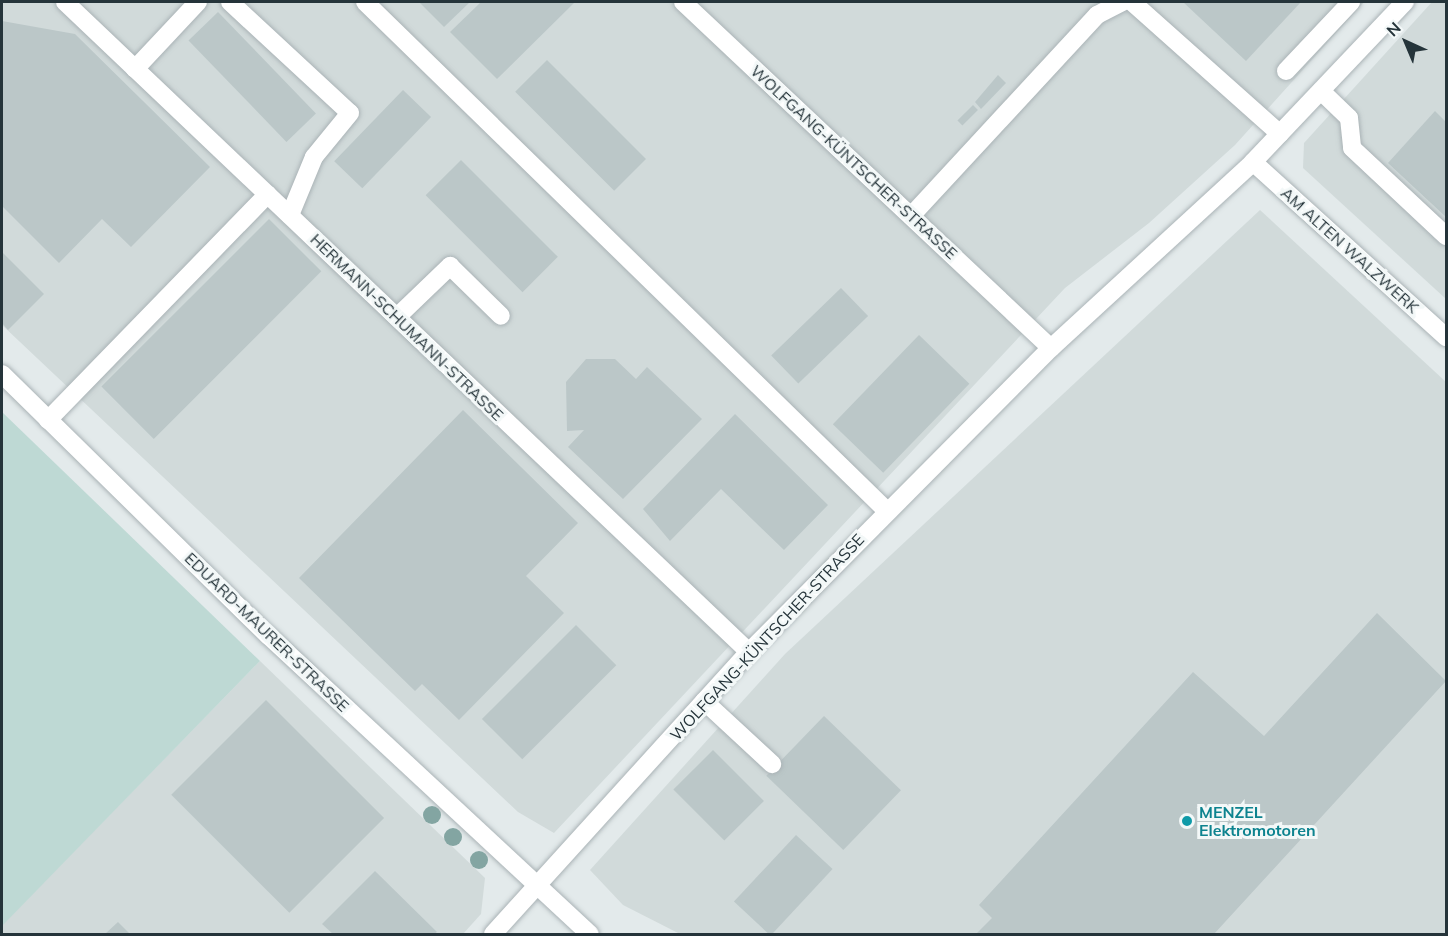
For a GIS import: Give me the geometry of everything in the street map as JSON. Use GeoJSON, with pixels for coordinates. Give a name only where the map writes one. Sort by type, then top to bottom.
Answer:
{"type":"FeatureCollection","features":[{"type":"Feature","properties":{"kind":"street","name":"HERMANN-SCHUMANN-STRASSE"},"geometry":{"type":"LineString","coordinates":[[65,2],[749,652]]}},
{"type":"Feature","properties":{"kind":"street"},"geometry":{"type":"LineString","coordinates":[[135,69],[198,2]]}},
{"type":"Feature","properties":{"kind":"street"},"geometry":{"type":"LineString","coordinates":[[230,2],[350,113],[314,157],[290,215]]}},
{"type":"Feature","properties":{"kind":"street"},"geometry":{"type":"LineString","coordinates":[[365,2],[887,511]]}},
{"type":"Feature","properties":{"kind":"street","name":"WOLFGANG-KÜNTSCHER-STRASSE"},"geometry":{"type":"LineString","coordinates":[[683,2],[1051,348]]}},
{"type":"Feature","properties":{"kind":"street"},"geometry":{"type":"LineString","coordinates":[[911,216],[1097,15],[1123,2]]}},
{"type":"Feature","properties":{"kind":"street"},"geometry":{"type":"LineString","coordinates":[[1132,2],[1280,134]]}},
{"type":"Feature","properties":{"kind":"street"},"geometry":{"type":"LineString","coordinates":[[1286,71],[1351,2]]}},
{"type":"Feature","properties":{"kind":"street","name":"WOLFGANG-KÜNTSCHER-STRASSE"},"geometry":{"type":"LineString","coordinates":[[493,934],[749,652],[1051,348],[1253,162],[1405,2]]}},
{"type":"Feature","properties":{"kind":"street"},"geometry":{"type":"LineString","coordinates":[[1321,91],[1349,118],[1352,148],[1446,236]]}},
{"type":"Feature","properties":{"kind":"street","name":"AM ALTEN WALZWERK"},"geometry":{"type":"LineString","coordinates":[[1253,162],[1443,326]]}},
{"type":"Feature","properties":{"kind":"street"},"geometry":{"type":"LineString","coordinates":[[48,420],[268,194]]}},
{"type":"Feature","properties":{"kind":"street"},"geometry":{"type":"LineString","coordinates":[[396,317],[450,266],[501,316]]}},
{"type":"Feature","properties":{"kind":"street","name":"EDUARD-MAURER-STRASSE"},"geometry":{"type":"LineString","coordinates":[[2,374],[590,934]]}},
{"type":"Feature","properties":{"kind":"street"},"geometry":{"type":"LineString","coordinates":[[704,701],[772,764]]}},
{"type":"Feature","properties":{"kind":"shaded area"},"geometry":{"type":"Polygon","coordinates":[[[2,2],[1364,2],[1235,145],[1149,223],[1065,288],[554,833],[518,812],[2,325],[2,2]]]}},
{"type":"Feature","properties":{"kind":"shaded area"},"geometry":{"type":"Polygon","coordinates":[[[1432,2],[1446,2],[1446,299],[1303,168],[1304,143],[1432,2]]]}},
{"type":"Feature","properties":{"kind":"shaded area"},"geometry":{"type":"Polygon","coordinates":[[[1260,210],[1446,382],[1446,934],[680,934],[623,905],[590,870],[785,654],[1260,210]]]}},
{"type":"Feature","properties":{"kind":"shaded area"},"geometry":{"type":"Polygon","coordinates":[[[260,661],[485,878],[481,914],[463,934],[2,934],[2,925],[260,661]]]}},
{"type":"Feature","properties":{"kind":"green space"},"geometry":{"type":"Polygon","coordinates":[[[2,412],[260,661],[2,926],[2,412]]]}},
{"type":"Feature","properties":{"kind":"building"},"geometry":{"type":"Polygon","coordinates":[[[419,2],[470,2],[444,27],[419,2]]]}},
{"type":"Feature","properties":{"kind":"building"},"geometry":{"type":"Polygon","coordinates":[[[481,2],[575,2],[497,79],[450,32],[481,2]]]}},
{"type":"Feature","properties":{"kind":"building"},"geometry":{"type":"Polygon","coordinates":[[[1183,2],[1301,2],[1246,61],[1183,2]]]}},
{"type":"Feature","properties":{"kind":"building"},"geometry":{"type":"Polygon","coordinates":[[[218,12],[316,113],[286,142],[189,40],[218,12]]]}},
{"type":"Feature","properties":{"kind":"building"},"geometry":{"type":"Polygon","coordinates":[[[2,21],[75,34],[210,167],[131,247],[102,219],[59,263],[2,206],[2,21]]]}},
{"type":"Feature","properties":{"kind":"building"},"geometry":{"type":"Polygon","coordinates":[[[547,60],[646,159],[614,191],[515,92],[547,60]]]}},
{"type":"Feature","properties":{"kind":"building"},"geometry":{"type":"Polygon","coordinates":[[[998,75],[1006,83],[981,109],[975,102],[998,75]]]}},
{"type":"Feature","properties":{"kind":"building"},"geometry":{"type":"Polygon","coordinates":[[[403,90],[431,117],[362,188],[334,161],[403,90]]]}},
{"type":"Feature","properties":{"kind":"building"},"geometry":{"type":"Polygon","coordinates":[[[973,105],[978,110],[962,126],[957,121],[973,105]]]}},
{"type":"Feature","properties":{"kind":"building"},"geometry":{"type":"Polygon","coordinates":[[[1435,111],[1446,122],[1446,217],[1388,163],[1435,111]]]}},
{"type":"Feature","properties":{"kind":"building"},"geometry":{"type":"Polygon","coordinates":[[[461,160],[558,257],[523,292],[426,195],[461,160]]]}},
{"type":"Feature","properties":{"kind":"building"},"geometry":{"type":"Polygon","coordinates":[[[269,219],[321,271],[154,439],[101,387],[269,219]]]}},
{"type":"Feature","properties":{"kind":"building"},"geometry":{"type":"Polygon","coordinates":[[[2,252],[44,294],[8,330],[2,323],[2,252]]]}},
{"type":"Feature","properties":{"kind":"building"},"geometry":{"type":"Polygon","coordinates":[[[841,288],[868,316],[798,383],[771,355],[841,288]]]}},
{"type":"Feature","properties":{"kind":"building"},"geometry":{"type":"Polygon","coordinates":[[[919,335],[969,384],[883,473],[833,424],[919,335]]]}},
{"type":"Feature","properties":{"kind":"building"},"geometry":{"type":"Polygon","coordinates":[[[586,359],[615,359],[636,379],[647,367],[702,419],[623,499],[568,447],[584,430],[567,431],[566,382],[586,359]]]}},
{"type":"Feature","properties":{"kind":"building"},"geometry":{"type":"Polygon","coordinates":[[[463,410],[578,523],[526,576],[564,613],[459,720],[422,684],[415,691],[299,578],[463,410]]]}},
{"type":"Feature","properties":{"kind":"building"},"geometry":{"type":"Polygon","coordinates":[[[735,414],[828,505],[784,550],[721,489],[670,541],[643,509],[735,414]]]}},
{"type":"Feature","properties":{"kind":"building","name":"MENZEL Elektromotoren"},"geometry":{"type":"Polygon","coordinates":[[[1377,613],[1446,681],[1214,934],[976,934],[992,918],[979,905],[1193,672],[1264,736],[1377,613]]]}},
{"type":"Feature","properties":{"kind":"building"},"geometry":{"type":"Polygon","coordinates":[[[576,625],[616,665],[522,759],[482,719],[576,625]]]}},
{"type":"Feature","properties":{"kind":"building"},"geometry":{"type":"Polygon","coordinates":[[[266,700],[384,818],[289,913],[171,795],[266,700]]]}},
{"type":"Feature","properties":{"kind":"building"},"geometry":{"type":"Polygon","coordinates":[[[824,716],[901,790],[843,850],[766,776],[824,716]]]}},
{"type":"Feature","properties":{"kind":"building"},"geometry":{"type":"Polygon","coordinates":[[[713,750],[764,801],[724,841],[673,790],[713,750]]]}},
{"type":"Feature","properties":{"kind":"building"},"geometry":{"type":"Polygon","coordinates":[[[796,835],[833,869],[772,934],[769,934],[734,902],[796,835]]]}},
{"type":"Feature","properties":{"kind":"building"},"geometry":{"type":"Polygon","coordinates":[[[375,871],[437,932],[434,934],[333,934],[322,924],[375,871]]]}},
{"type":"Feature","properties":{"kind":"building"},"geometry":{"type":"Polygon","coordinates":[[[118,922],[130,934],[105,934],[118,922]]]}},
{"type":"Feature","properties":{"kind":"place","name":"MENZEL Elektromotoren"},"geometry":{"type":"Point","coordinates":[1187,821]}}]}
